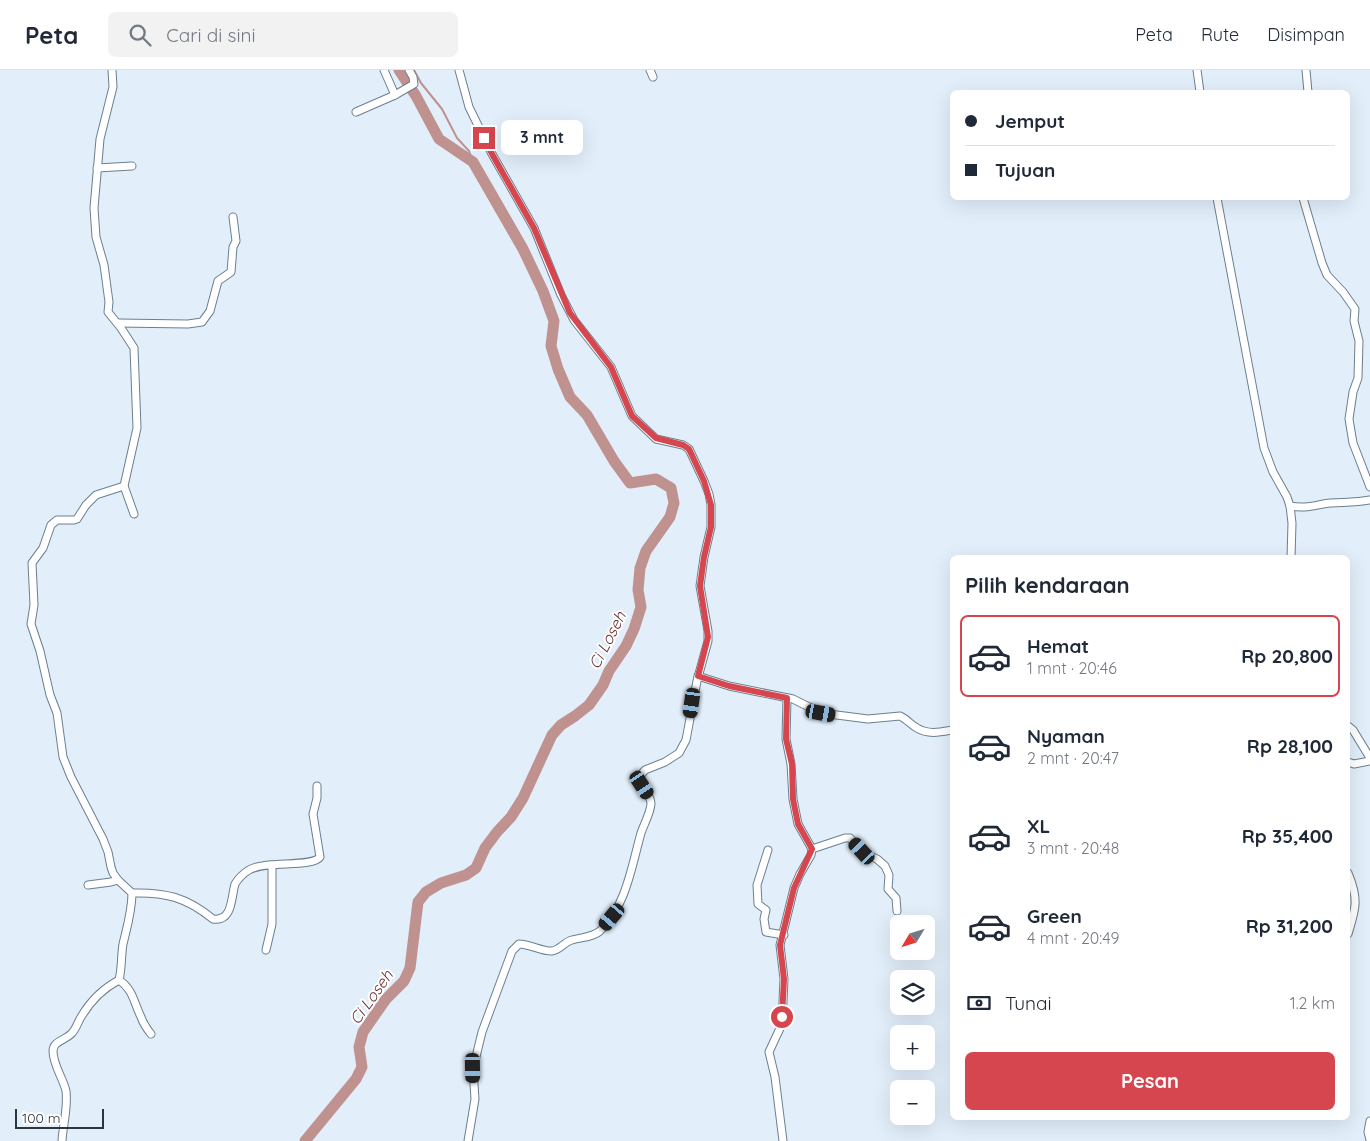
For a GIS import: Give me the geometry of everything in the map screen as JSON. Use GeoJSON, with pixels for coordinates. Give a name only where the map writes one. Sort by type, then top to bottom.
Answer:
{"type":"FeatureCollection","features":[{"type":"Feature","properties":{"kind":"street"},"geometry":{"type":"LineString","coordinates":[[112,70],[113,88],[100,139],[94,208],[96,237],[104,264],[109,302],[108,312],[118,323],[134,348],[134,389],[138,418],[124,486],[134,514]]}},
{"type":"Feature","properties":{"kind":"street"},"geometry":{"type":"LineString","coordinates":[[384,70],[395,95]]}},
{"type":"Feature","properties":{"kind":"street"},"geometry":{"type":"LineString","coordinates":[[356,112],[413,85],[415,81],[408,70]]}},
{"type":"Feature","properties":{"kind":"street"},"geometry":{"type":"LineString","coordinates":[[459,70],[469,107],[492,154],[534,228],[561,295],[574,320],[611,367],[632,416],[656,438],[683,445],[689,449],[704,481],[711,505],[711,527],[700,586],[708,637],[698,676],[686,740],[682,748],[673,757],[645,770],[640,776],[642,785],[650,799],[650,809],[641,832],[629,880],[612,917],[596,934],[569,941],[558,950],[551,952],[519,944],[512,951],[482,1032],[473,1068],[474,1099],[468,1141]]}},
{"type":"Feature","properties":{"kind":"street"},"geometry":{"type":"LineString","coordinates":[[1197,70],[1200,90]]}},
{"type":"Feature","properties":{"kind":"street"},"geometry":{"type":"LineString","coordinates":[[1306,70],[1308,90]]}},
{"type":"Feature","properties":{"kind":"street"},"geometry":{"type":"LineString","coordinates":[[97,168],[132,166]]}},
{"type":"Feature","properties":{"kind":"street"},"geometry":{"type":"LineString","coordinates":[[1217,200],[1264,448],[1273,472],[1290,506],[1292,523],[1291,555]]}},
{"type":"Feature","properties":{"kind":"street"},"geometry":{"type":"LineString","coordinates":[[1304,200],[1327,275],[1343,292],[1355,309],[1354,321],[1359,341],[1358,378],[1353,392],[1349,419],[1352,443],[1370,486]]}},
{"type":"Feature","properties":{"kind":"street"},"geometry":{"type":"LineString","coordinates":[[118,323],[188,324],[202,322],[210,312],[218,281],[231,272],[233,247],[236,241],[233,217]]}},
{"type":"Feature","properties":{"kind":"street"},"geometry":{"type":"LineString","coordinates":[[124,486],[96,495],[86,505],[77,519],[57,520],[52,525],[43,548],[32,563],[34,605],[31,624],[57,714],[64,756],[71,777],[103,840],[111,867],[118,880],[132,893],[157,892],[177,897],[216,920],[226,915],[232,902],[236,883],[245,872],[254,867],[312,862],[319,859],[313,814],[317,786]]}},
{"type":"Feature","properties":{"kind":"street"},"geometry":{"type":"LineString","coordinates":[[1290,506],[1303,509],[1327,504],[1370,500]]}},
{"type":"Feature","properties":{"kind":"street"},"geometry":{"type":"LineString","coordinates":[[698,676],[729,686],[793,699],[821,713],[868,719],[900,716],[925,732],[937,733],[950,730]]}},
{"type":"Feature","properties":{"kind":"street"},"geometry":{"type":"LineString","coordinates":[[787,698],[786,739],[792,764],[793,799],[798,824],[812,849]]}},
{"type":"Feature","properties":{"kind":"street"},"geometry":{"type":"LineString","coordinates":[[1350,728],[1370,760],[1354,764],[1350,763]]}},
{"type":"Feature","properties":{"kind":"street"},"geometry":{"type":"LineString","coordinates":[[783,1141],[775,1077],[769,1052],[782,1024],[784,979],[780,949],[794,888],[812,849],[845,838],[852,840],[864,853],[877,859],[885,866],[889,875],[888,890],[896,898],[897,911]]}},
{"type":"Feature","properties":{"kind":"street"},"geometry":{"type":"LineString","coordinates":[[768,850],[756,890],[758,904],[766,910],[764,919],[766,932],[784,934]]}},
{"type":"Feature","properties":{"kind":"street"},"geometry":{"type":"LineString","coordinates":[[266,950],[272,924],[272,865]]}},
{"type":"Feature","properties":{"kind":"street"},"geometry":{"type":"LineString","coordinates":[[1350,878],[1356,900],[1355,913],[1350,928]]}},
{"type":"Feature","properties":{"kind":"street"},"geometry":{"type":"LineString","coordinates":[[88,885],[118,880]]}},
{"type":"Feature","properties":{"kind":"street"},"geometry":{"type":"LineString","coordinates":[[62,1141],[67,1108],[63,1080],[54,1058],[53,1050],[56,1044],[72,1033],[81,1017],[100,992],[119,980],[122,970],[123,944],[130,917],[132,893]]}},
{"type":"Feature","properties":{"kind":"street"},"geometry":{"type":"LineString","coordinates":[[119,980],[128,987],[133,995],[141,1018],[151,1034]]}},
{"type":"Feature","properties":{"kind":"street"},"geometry":{"type":"LineString","coordinates":[[1370,1120],[1368,1132],[1370,1140]]}},
{"type":"Feature","properties":{"kind":"waterway","name":"Ci Loseh"},"geometry":{"type":"LineString","coordinates":[[305,1141],[356,1079],[362,1067],[359,1047],[363,1032],[386,999],[404,981],[410,968],[418,902],[426,892],[441,883],[466,875],[476,868],[485,848],[511,817],[523,798],[552,735],[561,725],[589,705],[626,646],[641,607],[638,590],[640,568],[646,551],[670,517],[674,503],[671,488],[656,479],[630,483],[614,461],[587,415],[570,397],[551,346],[554,321],[543,291],[523,249],[473,162],[439,139],[416,96],[399,70]]}},
{"type":"Feature","properties":{"kind":"waterway"},"geometry":{"type":"LineString","coordinates":[[414,70],[421,83],[442,109],[457,138],[469,151],[473,162]]}},
{"type":"Feature","properties":{"kind":"route"},"geometry":{"type":"LineString","coordinates":[[484,138],[534,228],[570,313],[611,367],[632,416],[656,438],[675,442],[689,449],[704,481],[712,513],[700,586],[708,641],[698,676],[729,686],[787,698],[786,739],[792,764],[793,799],[796,819],[812,849],[794,888],[780,945],[784,979],[782,1017]]}}]}
